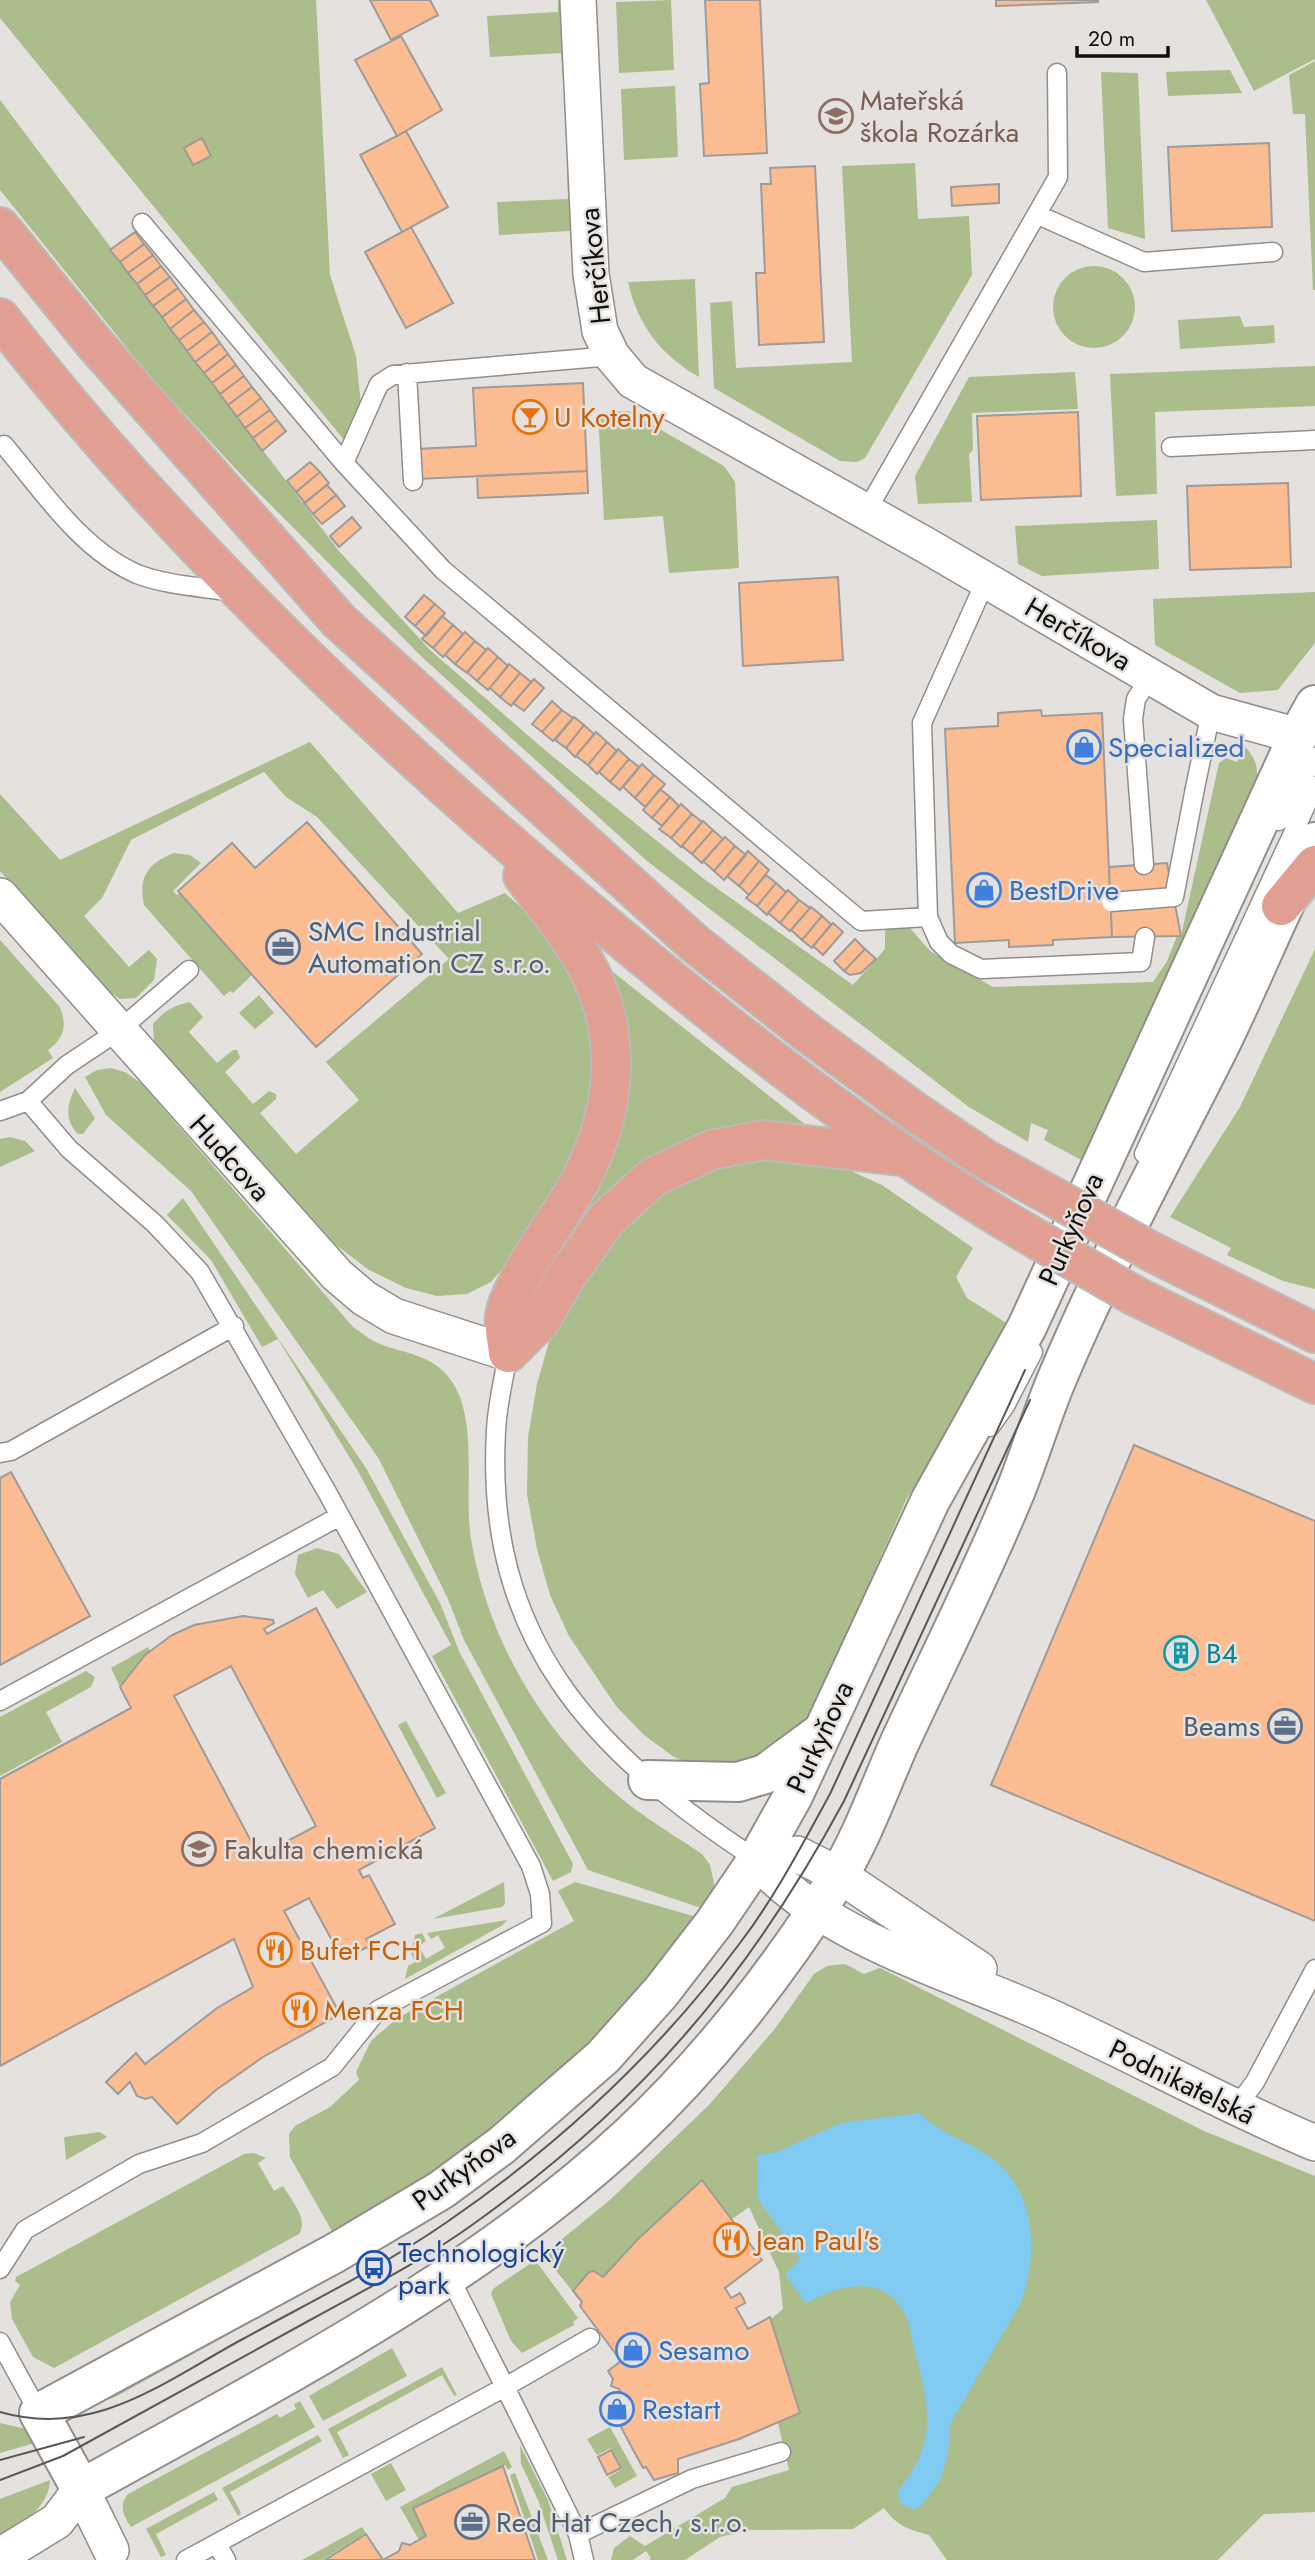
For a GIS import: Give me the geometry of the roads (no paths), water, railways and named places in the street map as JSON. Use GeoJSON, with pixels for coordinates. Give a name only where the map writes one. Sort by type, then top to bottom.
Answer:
{"type":"FeatureCollection","features":[{"type":"Feature","properties":{"kind":"highway"},"geometry":{"type":"LineString","coordinates":[[0,226],[95,344],[340,621],[714,959],[805,1031],[915,1112],[985,1158],[1160,1256],[1315,1333]]}},
{"type":"Feature","properties":{"kind":"highway"},"geometry":{"type":"LineString","coordinates":[[0,318],[48,380],[243,594],[481,821],[770,1060],[965,1198],[1135,1296],[1315,1384]]}},
{"type":"Feature","properties":{"kind":"highway"},"geometry":{"type":"LineString","coordinates":[[481,821],[585,964],[602,1004],[611,1045],[612,1081],[606,1121],[595,1153],[579,1186],[533,1256],[505,1315],[508,1353]]}},
{"type":"Feature","properties":{"kind":"highway"},"geometry":{"type":"LineString","coordinates":[[1281,906],[1315,866]]}},
{"type":"Feature","properties":{"kind":"highway"},"geometry":{"type":"LineString","coordinates":[[508,1353],[541,1320],[566,1277],[606,1220],[653,1177],[711,1150],[763,1140],[905,1156]]}},
{"type":"Feature","properties":{"kind":"highway"},"geometry":{"type":"LineString","coordinates":[[1160,1256],[1315,1303]]}},
{"type":"Feature","properties":{"kind":"street","name":"Herčíkova"},"geometry":{"type":"LineString","coordinates":[[578,0],[591,274],[600,331],[611,356],[634,381],[986,580],[1211,712],[1311,734]]}},
{"type":"Feature","properties":{"kind":"street","name":"Purkyňova"},"geometry":{"type":"LineString","coordinates":[[39,2413],[335,2253],[441,2190],[502,2145],[603,2057],[661,1992],[715,1922],[757,1860],[793,1796],[930,1501],[1039,1301],[1311,734]]}},
{"type":"Feature","properties":{"kind":"street","name":"Purkyňova"},"geometry":{"type":"LineString","coordinates":[[0,2556],[57,2521],[81,2489],[292,2372],[449,2276],[501,2240],[592,2169],[670,2095],[777,1966],[803,1903],[825,1869],[989,1550],[1016,1490],[1056,1380],[1151,1178],[1222,1041],[1281,906],[1315,842]]}},
{"type":"Feature","properties":{"kind":"street","name":"Hudcova"},"geometry":{"type":"LineString","coordinates":[[0,896],[289,1224],[364,1298],[394,1316],[508,1353]]}},
{"type":"Feature","properties":{"kind":"street"},"geometry":{"type":"LineString","coordinates":[[648,1780],[738,1782],[765,1774],[823,1731]]}},
{"type":"Feature","properties":{"kind":"street"},"geometry":{"type":"LineString","coordinates":[[757,1860],[797,1854],[825,1869]]}},
{"type":"Feature","properties":{"kind":"street","name":"Podnikatelská"},"geometry":{"type":"LineString","coordinates":[[757,1860],[803,1903],[874,1941],[1052,2017],[1234,2110],[1315,2143]]}},
{"type":"Feature","properties":{"kind":"street","name":"Podnikatelská"},"geometry":{"type":"LineString","coordinates":[[825,1869],[1052,2017]]}},
{"type":"Feature","properties":{"kind":"street"},"geometry":{"type":"LineString","coordinates":[[39,2413],[114,2555]]}},
{"type":"Feature","properties":{"kind":"lane"},"geometry":{"type":"LineString","coordinates":[[866,512],[1058,177],[1057,73]]}},
{"type":"Feature","properties":{"kind":"lane"},"geometry":{"type":"LineString","coordinates":[[1038,215],[1144,262],[1273,252]]}},
{"type":"Feature","properties":{"kind":"lane"},"geometry":{"type":"LineString","coordinates":[[142,223],[344,463],[443,569],[861,921],[928,917]]}},
{"type":"Feature","properties":{"kind":"lane"},"geometry":{"type":"LineString","coordinates":[[344,463],[379,384],[393,375],[611,356]]}},
{"type":"Feature","properties":{"kind":"lane"},"geometry":{"type":"LineString","coordinates":[[407,373],[413,481]]}},
{"type":"Feature","properties":{"kind":"lane"},"geometry":{"type":"LineString","coordinates":[[1171,447],[1315,440]]}},
{"type":"Feature","properties":{"kind":"lane"},"geometry":{"type":"LineString","coordinates":[[4,445],[76,530],[112,561],[139,575],[243,594]]}},
{"type":"Feature","properties":{"kind":"lane"},"geometry":{"type":"LineString","coordinates":[[986,580],[922,723],[928,917],[939,942],[951,954],[981,969],[1141,962],[1145,937]]}},
{"type":"Feature","properties":{"kind":"lane"},"geometry":{"type":"LineString","coordinates":[[1144,865],[1133,719],[1136,699],[1151,676]]}},
{"type":"Feature","properties":{"kind":"lane"},"geometry":{"type":"LineString","coordinates":[[1111,902],[1174,897],[1211,712]]}},
{"type":"Feature","properties":{"kind":"lane"},"geometry":{"type":"LineString","coordinates":[[989,1550],[1030,1400],[1315,786]]}},
{"type":"Feature","properties":{"kind":"lane"},"geometry":{"type":"LineString","coordinates":[[0,1111],[29,1101],[67,1065],[118,1031],[189,970]]}},
{"type":"Feature","properties":{"kind":"lane"},"geometry":{"type":"LineString","coordinates":[[0,2269],[25,2230],[139,2164],[202,2143],[332,2067],[378,2010],[542,1923],[540,1894],[531,1866],[234,1326],[200,1272],[181,1248],[69,1149],[29,1101]]}},
{"type":"Feature","properties":{"kind":"lane"},"geometry":{"type":"LineString","coordinates":[[0,1453],[11,1451],[234,1326]]}},
{"type":"Feature","properties":{"kind":"lane"},"geometry":{"type":"LineString","coordinates":[[508,1353],[496,1430],[495,1467],[499,1516],[507,1563],[522,1613],[551,1671],[585,1718],[619,1755],[648,1780],[757,1860]]}},
{"type":"Feature","properties":{"kind":"lane"},"geometry":{"type":"LineString","coordinates":[[0,1701],[340,1516]]}},
{"type":"Feature","properties":{"kind":"lane"},"geometry":{"type":"LineString","coordinates":[[1234,2110],[1255,2082],[1315,1969]]}},
{"type":"Feature","properties":{"kind":"lane"},"geometry":{"type":"LineString","coordinates":[[449,2276],[578,2534],[584,2560]]}},
{"type":"Feature","properties":{"kind":"lane"},"geometry":{"type":"LineString","coordinates":[[186,2560],[590,2338]]}},
{"type":"Feature","properties":{"kind":"lane"},"geometry":{"type":"LineString","coordinates":[[0,2342],[39,2413]]}},
{"type":"Feature","properties":{"kind":"lane"},"geometry":{"type":"LineString","coordinates":[[578,2534],[692,2479],[781,2452]]}},
{"type":"Feature","properties":{"kind":"lane"},"geometry":{"type":"LineString","coordinates":[[217,2544],[226,2560]]}},
{"type":"Feature","properties":{"kind":"water"},"geometry":{"type":"Polygon","coordinates":[[[920,2113],[935,2126],[978,2149],[1004,2169],[1025,2204],[1030,2224],[1031,2246],[1026,2287],[1019,2306],[950,2424],[948,2454],[940,2480],[921,2506],[914,2510],[900,2503],[898,2491],[911,2474],[925,2441],[927,2410],[910,2328],[904,2313],[895,2300],[884,2292],[859,2286],[831,2292],[806,2304],[785,2274],[800,2259],[758,2199],[757,2155],[774,2153],[841,2123],[920,2113]]]}},
{"type":"Feature","properties":{"kind":"tram line"},"geometry":{"type":"LineString","coordinates":[[0,2412],[34,2418],[66,2418],[96,2412],[155,2389],[371,2269],[447,2222],[529,2161],[641,2059],[676,2022],[740,1943],[765,1907],[830,1794],[1025,1370]]}},
{"type":"Feature","properties":{"kind":"tram line"},"geometry":{"type":"LineString","coordinates":[[0,2480],[63,2456],[434,2251],[531,2180],[637,2086],[684,2036],[728,1983],[807,1866],[844,1801],[1030,1400]]}},
{"type":"Feature","properties":{"kind":"tram line"},"geometry":{"type":"LineString","coordinates":[[0,2460],[84,2437]]}},
{"type":"Feature","properties":{"kind":"place","name":"Mateřská škola Rozárka"},"geometry":{"type":"Point","coordinates":[836,116]}},
{"type":"Feature","properties":{"kind":"place","name":"U Kotelny"},"geometry":{"type":"Point","coordinates":[530,417]}},
{"type":"Feature","properties":{"kind":"place","name":"Specialized"},"geometry":{"type":"Point","coordinates":[1084,747]}},
{"type":"Feature","properties":{"kind":"place","name":"BestDrive"},"geometry":{"type":"Point","coordinates":[984,890]}},
{"type":"Feature","properties":{"kind":"place","name":"SMC Industrial Automation CZ s.r.o."},"geometry":{"type":"Point","coordinates":[283,947]}},
{"type":"Feature","properties":{"kind":"place","name":"B4"},"geometry":{"type":"Point","coordinates":[1181,1653]}},
{"type":"Feature","properties":{"kind":"place","name":"Beams"},"geometry":{"type":"Point","coordinates":[1285,1726]}},
{"type":"Feature","properties":{"kind":"place","name":"Fakulta chemická"},"geometry":{"type":"Point","coordinates":[199,1849]}},
{"type":"Feature","properties":{"kind":"place","name":"Bufet FCH"},"geometry":{"type":"Point","coordinates":[275,1950]}},
{"type":"Feature","properties":{"kind":"place","name":"Menza FCH"},"geometry":{"type":"Point","coordinates":[300,2010]}},
{"type":"Feature","properties":{"kind":"place","name":"Jean Paul's"},"geometry":{"type":"Point","coordinates":[731,2240]}},
{"type":"Feature","properties":{"kind":"place","name":"Technologický park"},"geometry":{"type":"Point","coordinates":[374,2268]}},
{"type":"Feature","properties":{"kind":"place","name":"Sesamo"},"geometry":{"type":"Point","coordinates":[633,2350]}},
{"type":"Feature","properties":{"kind":"place","name":"Restart"},"geometry":{"type":"Point","coordinates":[617,2409]}},
{"type":"Feature","properties":{"kind":"place","name":"Red Hat Czech, s.r.o."},"geometry":{"type":"Point","coordinates":[472,2522]}}]}
